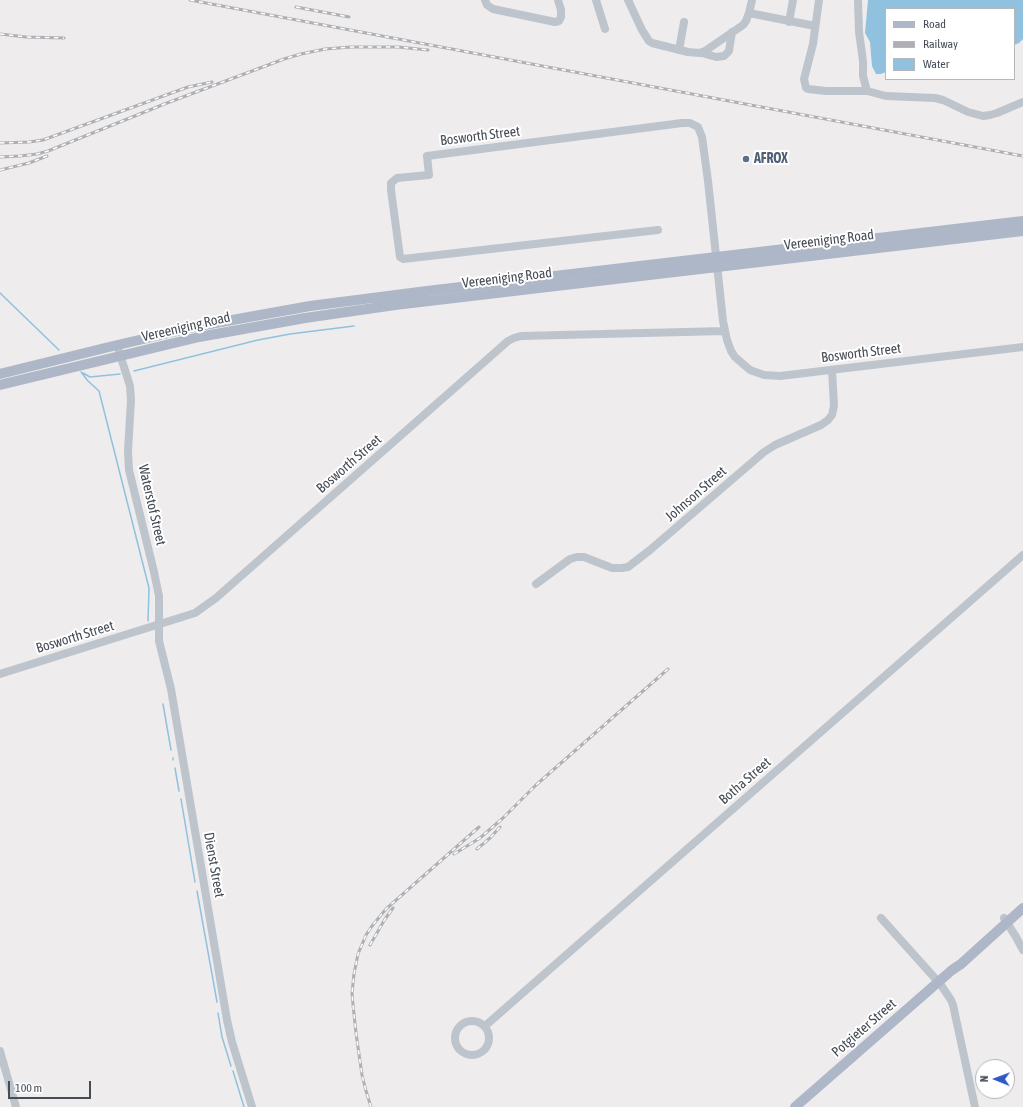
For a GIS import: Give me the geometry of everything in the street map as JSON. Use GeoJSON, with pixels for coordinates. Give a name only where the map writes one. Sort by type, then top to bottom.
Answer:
{"type":"FeatureCollection","features":[{"type":"Feature","properties":{"kind":"main road","name":"Vereeniging Road"},"geometry":{"type":"LineString","coordinates":[[0,374],[199,326],[310,306],[420,291],[1023,221]]}},
{"type":"Feature","properties":{"kind":"main road","name":"Vereeniging Road"},"geometry":{"type":"LineString","coordinates":[[0,385],[206,335],[335,313],[1023,231]]}},
{"type":"Feature","properties":{"kind":"main road","name":"Potgieter Street"},"geometry":{"type":"LineString","coordinates":[[795,1107],[937,982],[961,964],[1006,920],[1023,901]]}},
{"type":"Feature","properties":{"kind":"main road","name":"Potgieter Street"},"geometry":{"type":"LineString","coordinates":[[1006,920],[1023,908]]}},
{"type":"Feature","properties":{"kind":"street"},"geometry":{"type":"LineString","coordinates":[[485,0],[486,5],[493,9],[555,22],[559,21],[561,17],[561,10],[558,0]]}},
{"type":"Feature","properties":{"kind":"street"},"geometry":{"type":"LineString","coordinates":[[596,0],[605,29]]}},
{"type":"Feature","properties":{"kind":"street"},"geometry":{"type":"LineString","coordinates":[[628,0],[642,30],[649,41],[656,45],[716,57],[724,56],[729,51],[732,32]]}},
{"type":"Feature","properties":{"kind":"street"},"geometry":{"type":"LineString","coordinates":[[702,53],[746,21],[752,0]]}},
{"type":"Feature","properties":{"kind":"street"},"geometry":{"type":"LineString","coordinates":[[789,22],[793,0]]}},
{"type":"Feature","properties":{"kind":"street"},"geometry":{"type":"LineString","coordinates":[[819,0],[811,54],[804,79],[806,88],[826,91],[867,91],[886,96],[935,98],[943,100],[968,112],[983,116],[997,113],[1023,102]]}},
{"type":"Feature","properties":{"kind":"street"},"geometry":{"type":"LineString","coordinates":[[858,0],[859,36],[863,61],[863,76],[867,91]]}},
{"type":"Feature","properties":{"kind":"street"},"geometry":{"type":"LineString","coordinates":[[749,13],[815,26]]}},
{"type":"Feature","properties":{"kind":"street"},"geometry":{"type":"LineString","coordinates":[[679,50],[684,22]]}},
{"type":"Feature","properties":{"kind":"street","name":"Bosworth Street"},"geometry":{"type":"LineString","coordinates":[[658,230],[403,259],[400,256],[391,183],[397,178],[429,175],[427,156],[690,123],[698,128],[702,137],[725,331],[731,351],[735,357],[750,370],[764,375],[780,376],[1023,347]]}},
{"type":"Feature","properties":{"kind":"street","name":"Bosworth Street"},"geometry":{"type":"LineString","coordinates":[[0,674],[195,613],[216,598],[508,341],[521,336],[725,331]]}},
{"type":"Feature","properties":{"kind":"street","name":"Waterstof Street"},"geometry":{"type":"LineString","coordinates":[[117,345],[122,356],[130,386],[131,393],[128,451],[129,470],[159,596],[158,624]]}},
{"type":"Feature","properties":{"kind":"street","name":"Johnson Street"},"geometry":{"type":"LineString","coordinates":[[536,584],[570,558],[584,557],[612,568],[622,568],[628,566],[650,550],[764,452],[775,445],[821,425],[828,420],[832,415],[834,406],[832,370]]}},
{"type":"Feature","properties":{"kind":"street","name":"Botha Street"},"geometry":{"type":"LineString","coordinates":[[485,1026],[1023,555]]}},
{"type":"Feature","properties":{"kind":"street","name":"Dienst Street"},"geometry":{"type":"LineString","coordinates":[[158,624],[159,640],[171,689],[227,1020],[232,1042],[252,1107]]}},
{"type":"Feature","properties":{"kind":"street"},"geometry":{"type":"LineString","coordinates":[[881,918],[945,990],[953,1005],[975,1107]]}},
{"type":"Feature","properties":{"kind":"street"},"geometry":{"type":"LineString","coordinates":[[1006,920],[1023,950]]}},
{"type":"Feature","properties":{"kind":"street"},"geometry":{"type":"LineString","coordinates":[[470,1021],[475,1021],[485,1026],[489,1036],[487,1047],[479,1054],[474,1056],[463,1054],[456,1046],[454,1040],[456,1030],[464,1022],[470,1021]]}},
{"type":"Feature","properties":{"kind":"street"},"geometry":{"type":"LineString","coordinates":[[0,1052],[16,1107]]}},
{"type":"Feature","properties":{"kind":"water"},"geometry":{"type":"Polygon","coordinates":[[[868,0],[1023,0],[1023,39],[1015,45],[1015,8],[885,8],[885,72],[881,74],[876,74],[872,66],[870,42],[865,33],[868,0]]]}},
{"type":"Feature","properties":{"kind":"waterway"},"geometry":{"type":"LineString","coordinates":[[0,293],[59,350]]}},
{"type":"Feature","properties":{"kind":"waterway"},"geometry":{"type":"LineString","coordinates":[[134,371],[258,340],[290,334],[354,326]]}},
{"type":"Feature","properties":{"kind":"waterway"},"geometry":{"type":"LineString","coordinates":[[81,372],[99,391],[149,588],[148,621]]}},
{"type":"Feature","properties":{"kind":"waterway"},"geometry":{"type":"LineString","coordinates":[[83,373],[90,377],[120,374]]}},
{"type":"Feature","properties":{"kind":"waterway"},"geometry":{"type":"LineString","coordinates":[[163,704],[171,750]]}},
{"type":"Feature","properties":{"kind":"waterway"},"geometry":{"type":"LineString","coordinates":[[175,768],[179,791]]}},
{"type":"Feature","properties":{"kind":"waterway"},"geometry":{"type":"LineString","coordinates":[[181,799],[195,882]]}},
{"type":"Feature","properties":{"kind":"waterway"},"geometry":{"type":"LineString","coordinates":[[197,891],[217,1002]]}},
{"type":"Feature","properties":{"kind":"waterway"},"geometry":{"type":"LineString","coordinates":[[218,1013],[222,1037],[231,1066]]}},
{"type":"Feature","properties":{"kind":"waterway"},"geometry":{"type":"LineString","coordinates":[[233,1071],[244,1107]]}},
{"type":"Feature","properties":{"kind":"railway"},"geometry":{"type":"LineString","coordinates":[[190,0],[1023,156]]}},
{"type":"Feature","properties":{"kind":"railway"},"geometry":{"type":"LineString","coordinates":[[296,7],[349,17]]}},
{"type":"Feature","properties":{"kind":"railway"},"geometry":{"type":"LineString","coordinates":[[0,34],[26,37],[64,38]]}},
{"type":"Feature","properties":{"kind":"railway"},"geometry":{"type":"LineString","coordinates":[[0,157],[37,154],[48,151],[167,103],[301,54],[325,49],[351,47],[398,47],[428,50]]}},
{"type":"Feature","properties":{"kind":"railway"},"geometry":{"type":"LineString","coordinates":[[0,143],[43,140],[188,87],[212,82]]}},
{"type":"Feature","properties":{"kind":"railway"},"geometry":{"type":"LineString","coordinates":[[0,170],[29,163],[47,156]]}},
{"type":"Feature","properties":{"kind":"railway"},"geometry":{"type":"LineString","coordinates":[[454,854],[480,838],[503,818],[536,785],[668,669]]}},
{"type":"Feature","properties":{"kind":"railway"},"geometry":{"type":"LineString","coordinates":[[371,1107],[362,1075],[353,1005],[352,993],[358,954],[366,935],[386,909],[479,827]]}},
{"type":"Feature","properties":{"kind":"railway"},"geometry":{"type":"LineString","coordinates":[[477,849],[500,827]]}},
{"type":"Feature","properties":{"kind":"railway"},"geometry":{"type":"LineString","coordinates":[[370,945],[393,908]]}},
{"type":"Feature","properties":{"kind":"place","name":"AFROX"},"geometry":{"type":"Point","coordinates":[746,159]}}]}
